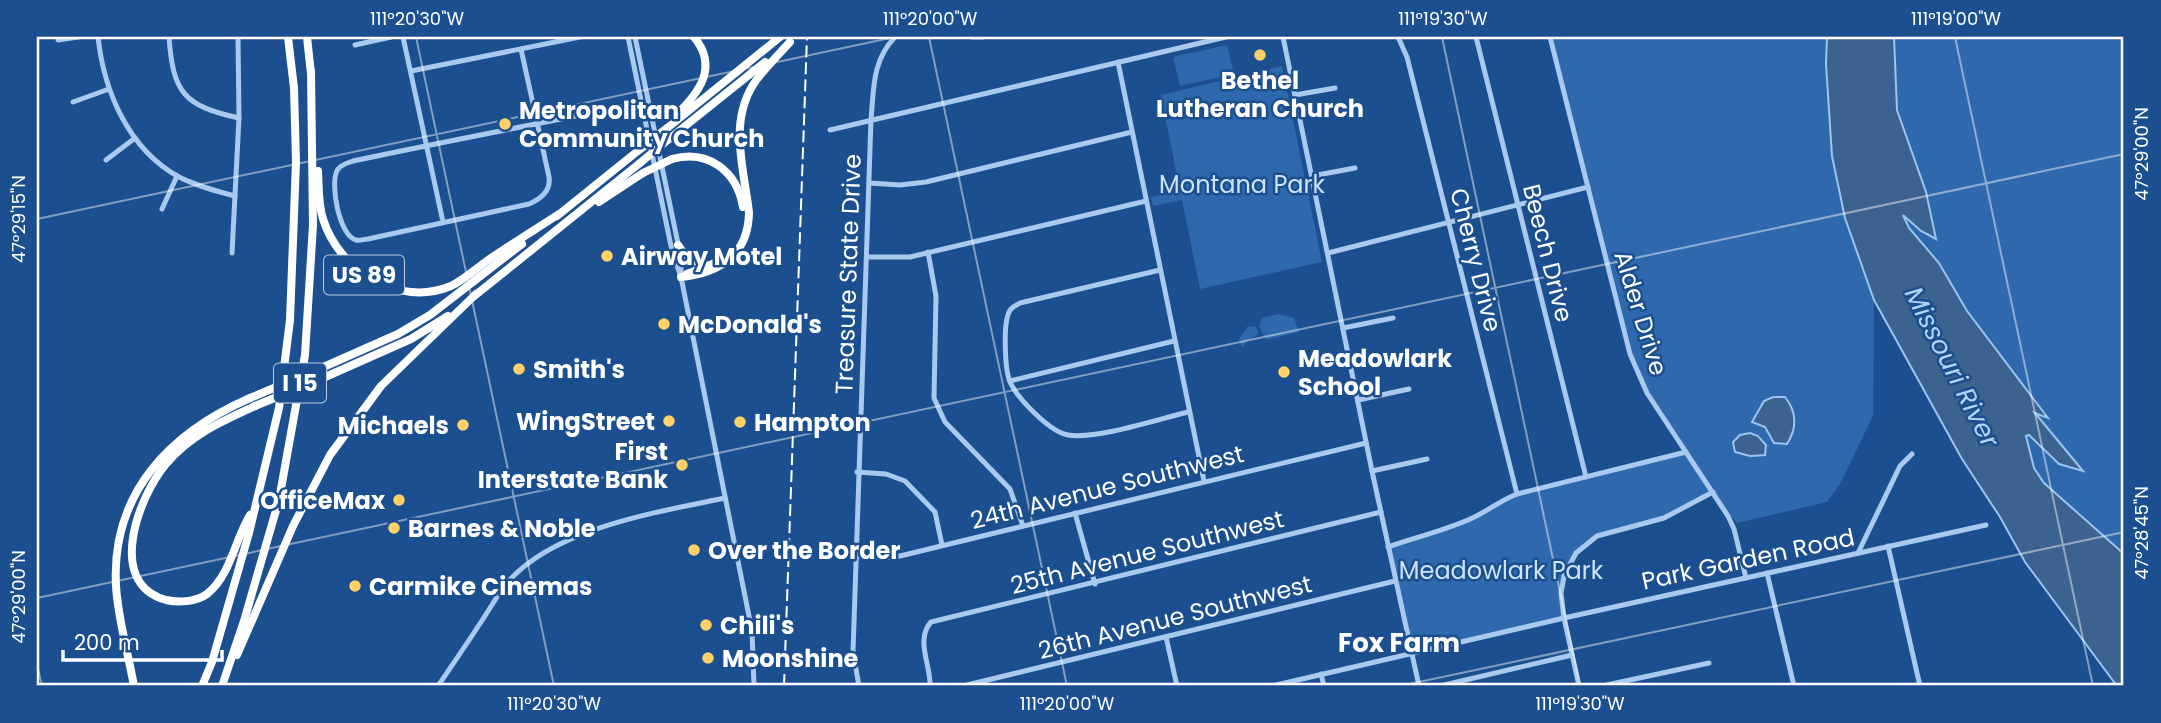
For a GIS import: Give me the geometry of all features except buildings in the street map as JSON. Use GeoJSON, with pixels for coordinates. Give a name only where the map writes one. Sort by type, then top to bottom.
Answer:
{"type":"FeatureCollection","features":[{"type":"Feature","properties":{"kind":"highway","name":"I 15"},"geometry":{"type":"LineString","coordinates":[[202,686],[212,662],[256,506],[279,408],[290,320],[296,162],[294,88],[288,37]]}},
{"type":"Feature","properties":{"kind":"highway","name":"I 15"},"geometry":{"type":"LineString","coordinates":[[223,686],[279,500],[305,355],[313,225],[311,71],[307,37]]}},
{"type":"Feature","properties":{"kind":"highway"},"geometry":{"type":"LineString","coordinates":[[665,127],[695,95],[705,74],[702,48],[694,37]]}},
{"type":"Feature","properties":{"kind":"highway"},"geometry":{"type":"LineString","coordinates":[[321,373],[398,334],[468,288],[780,37]]}},
{"type":"Feature","properties":{"kind":"highway"},"geometry":{"type":"LineString","coordinates":[[681,276],[715,270],[728,261],[741,244],[749,223],[749,212],[739,149],[739,116],[755,81],[794,40]]}},
{"type":"Feature","properties":{"kind":"highway"},"geometry":{"type":"LineString","coordinates":[[134,686],[116,588],[118,548],[127,513],[144,479],[171,447],[213,416],[411,339],[443,319],[794,40]]}},
{"type":"Feature","properties":{"kind":"highway","name":"US 89"},"geometry":{"type":"LineString","coordinates":[[311,71],[322,216],[328,234],[344,258],[373,281],[409,291],[430,291],[452,285],[559,214]]}},
{"type":"Feature","properties":{"kind":"highway"},"geometry":{"type":"LineString","coordinates":[[549,234],[643,173],[672,159],[697,157],[712,161],[728,172],[739,191],[744,208],[742,229],[731,251],[715,264],[681,276]]}},
{"type":"Feature","properties":{"kind":"highway"},"geometry":{"type":"LineString","coordinates":[[678,245],[694,263],[703,266],[715,264]]}},
{"type":"Feature","properties":{"kind":"highway"},"geometry":{"type":"LineString","coordinates":[[223,686],[293,526],[330,455],[381,386],[477,294]]}},
{"type":"Feature","properties":{"kind":"highway"},"geometry":{"type":"LineString","coordinates":[[252,402],[198,435],[168,462],[156,478],[139,512],[132,542],[131,561],[136,576],[156,597],[174,602],[191,600],[206,594],[225,570],[256,506]]}},
{"type":"Feature","properties":{"kind":"street"},"geometry":{"type":"LineString","coordinates":[[58,40],[78,37]]}},
{"type":"Feature","properties":{"kind":"street"},"geometry":{"type":"LineString","coordinates":[[98,37],[100,62],[109,89],[120,115],[135,138],[155,159],[177,176],[203,188],[235,196]]}},
{"type":"Feature","properties":{"kind":"street"},"geometry":{"type":"LineString","coordinates":[[169,37],[171,61],[178,87],[193,103],[212,112],[239,118]]}},
{"type":"Feature","properties":{"kind":"street"},"geometry":{"type":"LineString","coordinates":[[232,253],[239,118],[238,37]]}},
{"type":"Feature","properties":{"kind":"street"},"geometry":{"type":"LineString","coordinates":[[355,45],[391,37]]}},
{"type":"Feature","properties":{"kind":"street"},"geometry":{"type":"LineString","coordinates":[[403,37],[443,222]]}},
{"type":"Feature","properties":{"kind":"street"},"geometry":{"type":"LineString","coordinates":[[411,71],[580,37]]}},
{"type":"Feature","properties":{"kind":"street"},"geometry":{"type":"LineString","coordinates":[[628,37],[671,251],[681,276],[752,631],[757,686]]}},
{"type":"Feature","properties":{"kind":"street"},"geometry":{"type":"LineString","coordinates":[[635,37],[681,258],[681,276]]}},
{"type":"Feature","properties":{"kind":"street","name":"Treasure State Drive"},"geometry":{"type":"LineString","coordinates":[[859,686],[853,652],[871,119],[875,69],[883,51],[895,37]]}},
{"type":"Feature","properties":{"kind":"street"},"geometry":{"type":"LineString","coordinates":[[972,37],[983,37]]}},
{"type":"Feature","properties":{"kind":"street"},"geometry":{"type":"LineString","coordinates":[[1178,37],[1181,47]]}},
{"type":"Feature","properties":{"kind":"street"},"geometry":{"type":"LineString","coordinates":[[830,130],[1226,37]]}},
{"type":"Feature","properties":{"kind":"street"},"geometry":{"type":"LineString","coordinates":[[1283,37],[1419,686]]}},
{"type":"Feature","properties":{"kind":"street","name":"Cherry Drive"},"geometry":{"type":"LineString","coordinates":[[1398,37],[1407,57],[1517,494]]}},
{"type":"Feature","properties":{"kind":"street","name":"Beech Drive"},"geometry":{"type":"LineString","coordinates":[[1476,37],[1586,478]]}},
{"type":"Feature","properties":{"kind":"street","name":"Alder Drive"},"geometry":{"type":"LineString","coordinates":[[1550,37],[1622,328],[1637,375],[1734,529],[1745,578]]}},
{"type":"Feature","properties":{"kind":"street"},"geometry":{"type":"LineString","coordinates":[[521,49],[537,124],[549,177],[550,183],[538,200],[368,239],[356,240],[349,236],[341,224],[335,179],[337,170],[353,161],[427,145],[537,124],[621,107]]}},
{"type":"Feature","properties":{"kind":"street"},"geometry":{"type":"LineString","coordinates":[[1118,62],[1204,481]]}},
{"type":"Feature","properties":{"kind":"street"},"geometry":{"type":"LineString","coordinates":[[1295,95],[1335,88]]}},
{"type":"Feature","properties":{"kind":"street"},"geometry":{"type":"LineString","coordinates":[[73,102],[109,89]]}},
{"type":"Feature","properties":{"kind":"street"},"geometry":{"type":"LineString","coordinates":[[869,183],[900,185],[926,181],[1132,132]]}},
{"type":"Feature","properties":{"kind":"street"},"geometry":{"type":"LineString","coordinates":[[106,160],[135,138]]}},
{"type":"Feature","properties":{"kind":"street"},"geometry":{"type":"LineString","coordinates":[[1312,176],[1355,168]]}},
{"type":"Feature","properties":{"kind":"street"},"geometry":{"type":"LineString","coordinates":[[162,209],[177,176]]}},
{"type":"Feature","properties":{"kind":"street"},"geometry":{"type":"LineString","coordinates":[[1328,253],[1588,187]]}},
{"type":"Feature","properties":{"kind":"street"},"geometry":{"type":"LineString","coordinates":[[868,257],[897,258],[928,252],[1146,201]]}},
{"type":"Feature","properties":{"kind":"street"},"geometry":{"type":"LineString","coordinates":[[928,252],[936,296],[934,398],[945,422],[1010,489],[1023,526]]}},
{"type":"Feature","properties":{"kind":"street"},"geometry":{"type":"LineString","coordinates":[[1160,271],[1020,303],[1011,309],[1006,319],[1006,364],[1017,394],[1052,429],[1066,435],[1086,437],[1188,412]]}},
{"type":"Feature","properties":{"kind":"street"},"geometry":{"type":"LineString","coordinates":[[1343,328],[1393,318]]}},
{"type":"Feature","properties":{"kind":"street"},"geometry":{"type":"LineString","coordinates":[[1010,381],[1174,341]]}},
{"type":"Feature","properties":{"kind":"street"},"geometry":{"type":"LineString","coordinates":[[1358,400],[1409,389]]}},
{"type":"Feature","properties":{"kind":"street","name":"24th Avenue Southwest"},"geometry":{"type":"LineString","coordinates":[[856,556],[900,556],[1366,443]]}},
{"type":"Feature","properties":{"kind":"street"},"geometry":{"type":"LineString","coordinates":[[1388,547],[1466,521],[1517,494],[1686,452]]}},
{"type":"Feature","properties":{"kind":"street"},"geometry":{"type":"LineString","coordinates":[[1858,553],[1900,466],[1912,454]]}},
{"type":"Feature","properties":{"kind":"street"},"geometry":{"type":"LineString","coordinates":[[1372,471],[1427,459]]}},
{"type":"Feature","properties":{"kind":"street"},"geometry":{"type":"LineString","coordinates":[[858,472],[886,474],[905,481],[935,512],[942,545]]}},
{"type":"Feature","properties":{"kind":"street"},"geometry":{"type":"LineString","coordinates":[[1580,686],[1561,593],[1564,576],[1576,553],[1597,536],[1664,518],[1713,492]]}},
{"type":"Feature","properties":{"kind":"street"},"geometry":{"type":"LineString","coordinates":[[438,686],[507,583],[525,567],[578,536],[609,524],[725,498]]}},
{"type":"Feature","properties":{"kind":"street","name":"25th Avenue Southwest"},"geometry":{"type":"LineString","coordinates":[[930,686],[923,641],[925,629],[931,622],[1381,512]]}},
{"type":"Feature","properties":{"kind":"street"},"geometry":{"type":"LineString","coordinates":[[1076,513],[1095,583]]}},
{"type":"Feature","properties":{"kind":"street","name":"Park Garden Road"},"geometry":{"type":"LineString","coordinates":[[1272,686],[1411,652],[1986,525]]}},
{"type":"Feature","properties":{"kind":"street"},"geometry":{"type":"LineString","coordinates":[[1888,547],[1920,686]]}},
{"type":"Feature","properties":{"kind":"street"},"geometry":{"type":"LineString","coordinates":[[1767,573],[1794,686]]}},
{"type":"Feature","properties":{"kind":"street","name":"26th Avenue Southwest"},"geometry":{"type":"LineString","coordinates":[[964,686],[1395,581]]}},
{"type":"Feature","properties":{"kind":"street"},"geometry":{"type":"LineString","coordinates":[[1166,637],[1177,686]]}},
{"type":"Feature","properties":{"kind":"street"},"geometry":{"type":"LineString","coordinates":[[1440,686],[1572,655]]}},
{"type":"Feature","properties":{"kind":"street"},"geometry":{"type":"LineString","coordinates":[[1602,686],[1709,663]]}},
{"type":"Feature","properties":{"kind":"street"},"geometry":{"type":"LineString","coordinates":[[1321,674],[1324,686]]}},
{"type":"Feature","properties":{"kind":"green space","name":"Meadowlark Park"},"geometry":{"type":"Polygon","coordinates":[[[1550,37],[1827,37],[1826,64],[1832,156],[1845,218],[1874,300],[1873,416],[1841,482],[1827,502],[1737,523],[1712,493],[1664,518],[1597,536],[1576,553],[1564,576],[1561,593],[1564,618],[1411,652],[1388,547],[1466,521],[1502,500],[1685,452],[1638,375],[1550,37]]]}},
{"type":"Feature","properties":{"kind":"green space"},"geometry":{"type":"Polygon","coordinates":[[[1894,37],[2124,37],[2124,554],[2044,483],[2034,468],[2025,436],[2029,434],[2059,464],[2083,470],[2034,412],[2047,417],[1967,311],[1939,263],[1909,228],[1901,213],[1921,231],[1936,239],[1926,192],[1897,110],[1894,37]]]}},
{"type":"Feature","properties":{"kind":"green space"},"geometry":{"type":"Polygon","coordinates":[[[1227,45],[1234,74],[1180,86],[1173,57],[1227,45]]]}},
{"type":"Feature","properties":{"kind":"green space","name":"Montana Park"},"geometry":{"type":"Polygon","coordinates":[[[1282,66],[1322,262],[1200,289],[1182,200],[1153,206],[1151,197],[1180,191],[1161,95],[1282,66]]]}},
{"type":"Feature","properties":{"kind":"green space"},"geometry":{"type":"Polygon","coordinates":[[[1278,314],[1294,318],[1299,332],[1266,340],[1259,326],[1262,318],[1278,314]]]}},
{"type":"Feature","properties":{"kind":"green space"},"geometry":{"type":"Polygon","coordinates":[[[1255,326],[1257,335],[1242,347],[1239,339],[1247,327],[1255,326]]]}},
{"type":"Feature","properties":{"kind":"water","name":"Missouri River"},"geometry":{"type":"Polygon","coordinates":[[[1827,37],[1894,37],[1897,110],[1926,192],[1936,239],[1921,231],[1903,215],[1909,228],[1939,263],[1967,311],[2048,418],[2035,413],[2083,471],[2059,464],[2029,435],[2026,436],[2034,468],[2044,483],[2124,554],[2124,686],[2117,686],[2025,562],[2000,517],[1962,459],[1874,300],[1845,218],[1832,156],[1826,64],[1827,37]]]}},
{"type":"Feature","properties":{"kind":"water"},"geometry":{"type":"Polygon","coordinates":[[[1773,397],[1785,397],[1794,414],[1793,432],[1787,444],[1774,443],[1765,427],[1752,422],[1764,401],[1773,397]]]}},
{"type":"Feature","properties":{"kind":"water"},"geometry":{"type":"Polygon","coordinates":[[[1750,433],[1758,436],[1766,445],[1765,455],[1750,456],[1735,452],[1733,442],[1740,435],[1750,433]]]}},
{"type":"Feature","properties":{"kind":"railway"},"geometry":{"type":"LineString","coordinates":[[784,686],[807,37]]}},
{"type":"Feature","properties":{"kind":"place","name":"Bethel Lutheran Church"},"geometry":{"type":"Point","coordinates":[1260,55]}},
{"type":"Feature","properties":{"kind":"place","name":"Metropolitan Community Church"},"geometry":{"type":"Point","coordinates":[505,124]}},
{"type":"Feature","properties":{"kind":"place","name":"Airway Motel"},"geometry":{"type":"Point","coordinates":[607,256]}},
{"type":"Feature","properties":{"kind":"place","name":"McDonald's"},"geometry":{"type":"Point","coordinates":[664,324]}},
{"type":"Feature","properties":{"kind":"place","name":"Smith's"},"geometry":{"type":"Point","coordinates":[519,369]}},
{"type":"Feature","properties":{"kind":"place","name":"Meadowlark School"},"geometry":{"type":"Point","coordinates":[1284,372]}},
{"type":"Feature","properties":{"kind":"place","name":"WingStreet"},"geometry":{"type":"Point","coordinates":[669,421]}},
{"type":"Feature","properties":{"kind":"place","name":"Hampton"},"geometry":{"type":"Point","coordinates":[740,422]}},
{"type":"Feature","properties":{"kind":"place","name":"Michaels"},"geometry":{"type":"Point","coordinates":[463,425]}},
{"type":"Feature","properties":{"kind":"place","name":"First Interstate Bank"},"geometry":{"type":"Point","coordinates":[682,465]}},
{"type":"Feature","properties":{"kind":"place","name":"OfficeMax"},"geometry":{"type":"Point","coordinates":[399,500]}},
{"type":"Feature","properties":{"kind":"place","name":"Barnes & Noble"},"geometry":{"type":"Point","coordinates":[394,528]}},
{"type":"Feature","properties":{"kind":"place","name":"Over the Border"},"geometry":{"type":"Point","coordinates":[694,550]}},
{"type":"Feature","properties":{"kind":"place","name":"Carmike Cinemas"},"geometry":{"type":"Point","coordinates":[355,586]}},
{"type":"Feature","properties":{"kind":"place","name":"Chili's"},"geometry":{"type":"Point","coordinates":[706,625]}},
{"type":"Feature","properties":{"kind":"place","name":"Moonshine"},"geometry":{"type":"Point","coordinates":[708,658]}},
{"type":"Feature","properties":{"kind":"district","name":"Fox Farm"},"geometry":{"type":"Point","coordinates":[1399,643]}}]}
